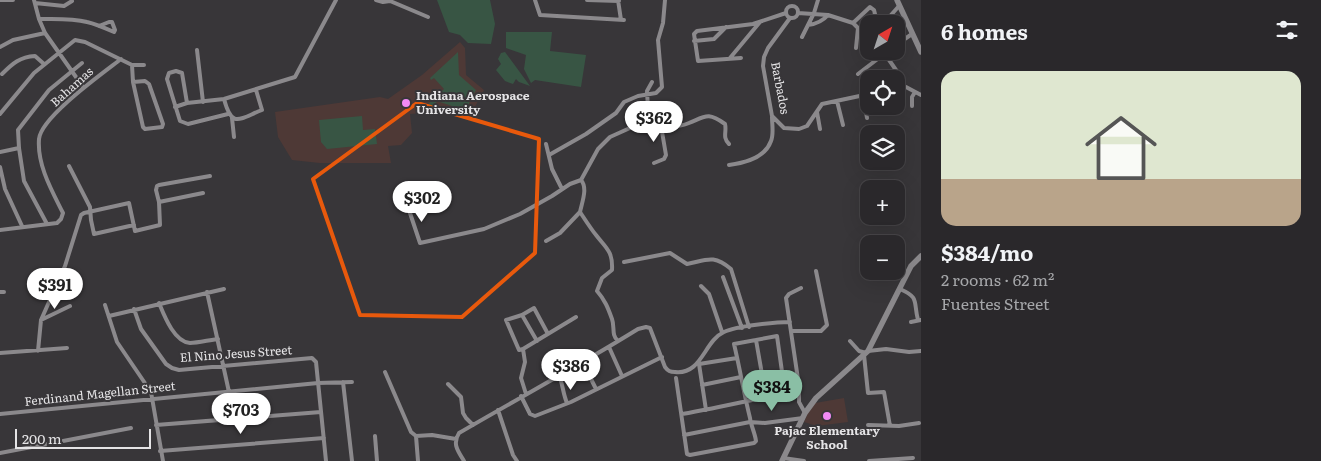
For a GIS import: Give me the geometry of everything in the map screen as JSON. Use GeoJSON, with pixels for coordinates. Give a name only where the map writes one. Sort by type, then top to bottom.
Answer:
{"type":"FeatureCollection","features":[{"type":"Feature","properties":{"kind":"street"},"geometry":{"type":"LineString","coordinates":[[0,0],[13,0]]}},
{"type":"Feature","properties":{"kind":"street"},"geometry":{"type":"LineString","coordinates":[[175,107],[224,99],[295,78],[336,0]]}},
{"type":"Feature","properties":{"kind":"street"},"geometry":{"type":"LineString","coordinates":[[376,0],[390,1],[428,17]]}},
{"type":"Feature","properties":{"kind":"street"},"geometry":{"type":"LineString","coordinates":[[535,0],[540,15],[622,20],[618,1],[587,0]]}},
{"type":"Feature","properties":{"kind":"street"},"geometry":{"type":"LineString","coordinates":[[549,154],[586,134],[616,112],[624,102],[638,96],[656,93],[662,87],[658,40],[663,23],[665,0]]}},
{"type":"Feature","properties":{"kind":"street"},"geometry":{"type":"LineString","coordinates":[[794,0],[794,6],[798,12]]}},
{"type":"Feature","properties":{"kind":"street"},"geometry":{"type":"LineString","coordinates":[[802,37],[814,14],[818,0]]}},
{"type":"Feature","properties":{"kind":"street"},"geometry":{"type":"LineString","coordinates":[[72,1],[64,6],[34,2],[45,33],[83,87]]}},
{"type":"Feature","properties":{"kind":"street"},"geometry":{"type":"LineString","coordinates":[[889,15],[898,3]]}},
{"type":"Feature","properties":{"kind":"street"},"geometry":{"type":"LineString","coordinates":[[898,3],[921,52]]}},
{"type":"Feature","properties":{"kind":"street"},"geometry":{"type":"LineString","coordinates":[[741,58],[698,61],[694,34],[697,31],[760,22],[786,13],[788,8],[794,6]]}},
{"type":"Feature","properties":{"kind":"street"},"geometry":{"type":"LineString","coordinates":[[852,23],[868,8],[873,8],[875,14],[862,28],[858,28]]}},
{"type":"Feature","properties":{"kind":"street"},"geometry":{"type":"LineString","coordinates":[[798,12],[828,15],[852,23],[858,28]]}},
{"type":"Feature","properties":{"kind":"street"},"geometry":{"type":"LineString","coordinates":[[786,13],[790,18],[796,17],[798,12]]}},
{"type":"Feature","properties":{"kind":"street"},"geometry":{"type":"LineString","coordinates":[[808,25],[824,20],[828,15]]}},
{"type":"Feature","properties":{"kind":"street","name":"Barbados"},"geometry":{"type":"LineString","coordinates":[[790,18],[768,48],[764,57],[763,66],[772,116],[784,128],[799,129],[807,126],[822,104],[860,97]]}},
{"type":"Feature","properties":{"kind":"street"},"geometry":{"type":"LineString","coordinates":[[39,19],[79,20],[99,26]]}},
{"type":"Feature","properties":{"kind":"street"},"geometry":{"type":"LineString","coordinates":[[730,58],[760,22]]}},
{"type":"Feature","properties":{"kind":"street"},"geometry":{"type":"LineString","coordinates":[[694,42],[714,38],[726,27]]}},
{"type":"Feature","properties":{"kind":"street"},"geometry":{"type":"LineString","coordinates":[[856,48],[858,28]]}},
{"type":"Feature","properties":{"kind":"street"},"geometry":{"type":"LineString","coordinates":[[0,47],[13,40],[45,33]]}},
{"type":"Feature","properties":{"kind":"street"},"geometry":{"type":"LineString","coordinates":[[905,39],[912,34]]}},
{"type":"Feature","properties":{"kind":"street"},"geometry":{"type":"LineString","coordinates":[[0,114],[34,73],[75,40],[85,42],[132,66],[144,65]]}},
{"type":"Feature","properties":{"kind":"street"},"geometry":{"type":"LineString","coordinates":[[197,50],[203,102]]}},
{"type":"Feature","properties":{"kind":"street"},"geometry":{"type":"LineString","coordinates":[[2,74],[15,61],[25,57],[35,56],[44,64]]}},
{"type":"Feature","properties":{"kind":"street","name":"Bahamas"},"geometry":{"type":"LineString","coordinates":[[47,224],[57,223],[63,212],[44,175],[39,141],[40,133],[57,112],[83,87],[121,59]]}},
{"type":"Feature","properties":{"kind":"street"},"geometry":{"type":"LineString","coordinates":[[858,74],[876,60]]}},
{"type":"Feature","properties":{"kind":"street"},"geometry":{"type":"LineString","coordinates":[[0,230],[47,224],[24,181],[18,130],[49,90],[82,63]]}},
{"type":"Feature","properties":{"kind":"street"},"geometry":{"type":"LineString","coordinates":[[132,66],[132,82],[143,127],[145,129],[162,127],[163,124],[149,84],[146,81],[132,82]]}},
{"type":"Feature","properties":{"kind":"street"},"geometry":{"type":"LineString","coordinates":[[187,104],[182,73],[180,71],[172,72],[167,75],[167,79],[180,122],[188,124],[228,114]]}},
{"type":"Feature","properties":{"kind":"street"},"geometry":{"type":"LineString","coordinates":[[652,82],[646,96],[648,110],[661,126],[666,155],[664,159],[654,163]]}},
{"type":"Feature","properties":{"kind":"street"},"geometry":{"type":"LineString","coordinates":[[905,87],[921,95]]}},
{"type":"Feature","properties":{"kind":"street"},"geometry":{"type":"LineString","coordinates":[[224,99],[228,114],[232,118],[237,119],[262,110],[256,90]]}},
{"type":"Feature","properties":{"kind":"street"},"geometry":{"type":"LineString","coordinates":[[912,106],[912,97],[915,92]]}},
{"type":"Feature","properties":{"kind":"street"},"geometry":{"type":"LineString","coordinates":[[838,101],[843,125]]}},
{"type":"Feature","properties":{"kind":"street"},"geometry":{"type":"LineString","coordinates":[[409,210],[417,239],[420,243],[484,229],[520,214],[581,180],[598,149],[610,138],[630,128],[643,118],[648,110]]}},
{"type":"Feature","properties":{"kind":"street"},"geometry":{"type":"LineString","coordinates":[[816,112],[820,129]]}},
{"type":"Feature","properties":{"kind":"street"},"geometry":{"type":"LineString","coordinates":[[661,126],[681,125],[704,116],[714,118],[725,124],[724,135],[729,144]]}},
{"type":"Feature","properties":{"kind":"street"},"geometry":{"type":"LineString","coordinates":[[729,165],[752,160],[766,150],[772,139],[772,116]]}},
{"type":"Feature","properties":{"kind":"street"},"geometry":{"type":"LineString","coordinates":[[232,118],[234,137]]}},
{"type":"Feature","properties":{"kind":"street"},"geometry":{"type":"LineString","coordinates":[[546,144],[552,169],[562,189]]}},
{"type":"Feature","properties":{"kind":"street"},"geometry":{"type":"LineString","coordinates":[[0,152],[19,148]]}},
{"type":"Feature","properties":{"kind":"street"},"geometry":{"type":"LineString","coordinates":[[69,166],[91,211],[94,234],[134,224]]}},
{"type":"Feature","properties":{"kind":"street"},"geometry":{"type":"LineString","coordinates":[[0,167],[5,189],[22,226]]}},
{"type":"Feature","properties":{"kind":"street"},"geometry":{"type":"LineString","coordinates":[[38,351],[41,320],[65,266],[80,217],[84,213],[91,211],[129,203],[135,231],[160,225],[156,186],[210,176]]}},
{"type":"Feature","properties":{"kind":"street"},"geometry":{"type":"LineString","coordinates":[[546,241],[560,233],[580,212],[584,190],[584,184],[581,180]]}},
{"type":"Feature","properties":{"kind":"street"},"geometry":{"type":"LineString","coordinates":[[159,202],[203,193]]}},
{"type":"Feature","properties":{"kind":"street"},"geometry":{"type":"LineString","coordinates":[[580,212],[595,234],[605,244],[609,253],[612,270],[602,278],[597,291],[606,302],[613,323],[614,336],[618,341]]}},
{"type":"Feature","properties":{"kind":"street"},"geometry":{"type":"LineString","coordinates":[[624,262],[670,253],[686,264],[701,259],[724,263],[732,269],[749,327]]}},
{"type":"Feature","properties":{"kind":"street"},"geometry":{"type":"LineString","coordinates":[[804,461],[783,460],[804,416],[816,398],[866,353],[911,266],[921,256]]}},
{"type":"Feature","properties":{"kind":"street"},"geometry":{"type":"LineString","coordinates":[[792,331],[821,331],[827,325],[816,271]]}},
{"type":"Feature","properties":{"kind":"street"},"geometry":{"type":"LineString","coordinates":[[723,277],[742,328]]}},
{"type":"Feature","properties":{"kind":"street"},"geometry":{"type":"LineString","coordinates":[[701,286],[709,294],[722,332]]}},
{"type":"Feature","properties":{"kind":"street"},"geometry":{"type":"LineString","coordinates":[[801,288],[789,294],[786,298],[799,386],[799,402],[804,416]]}},
{"type":"Feature","properties":{"kind":"street"},"geometry":{"type":"LineString","coordinates":[[109,316],[224,289]]}},
{"type":"Feature","properties":{"kind":"street"},"geometry":{"type":"LineString","coordinates":[[900,289],[914,298],[919,320],[911,322]]}},
{"type":"Feature","properties":{"kind":"street"},"geometry":{"type":"LineString","coordinates":[[207,292],[229,392]]}},
{"type":"Feature","properties":{"kind":"street"},"geometry":{"type":"LineString","coordinates":[[159,303],[168,324],[184,342],[218,339]]}},
{"type":"Feature","properties":{"kind":"street"},"geometry":{"type":"LineString","coordinates":[[105,305],[118,342],[148,387],[152,399],[163,461]]}},
{"type":"Feature","properties":{"kind":"street"},"geometry":{"type":"LineString","coordinates":[[41,320],[70,306]]}},
{"type":"Feature","properties":{"kind":"street"},"geometry":{"type":"LineString","coordinates":[[548,334],[534,308],[522,315],[506,320],[519,350],[537,341],[576,317]]}},
{"type":"Feature","properties":{"kind":"street","name":"El Nino Jesus Street"},"geometry":{"type":"LineString","coordinates":[[134,309],[141,329],[166,364],[172,368],[179,370],[312,358],[316,362],[318,383]]}},
{"type":"Feature","properties":{"kind":"street"},"geometry":{"type":"LineString","coordinates":[[522,315],[537,341]]}},
{"type":"Feature","properties":{"kind":"street"},"geometry":{"type":"LineString","coordinates":[[464,461],[455,445],[460,433],[638,329],[648,328],[652,330],[665,367],[669,372],[679,373],[689,370],[697,364],[722,332],[772,322],[790,322]]}},
{"type":"Feature","properties":{"kind":"street"},"geometry":{"type":"LineString","coordinates":[[676,378],[686,453],[690,455],[754,443],[756,438],[750,422],[746,401],[734,344],[777,336],[785,392],[766,397],[746,401],[706,410],[682,414]]}},
{"type":"Feature","properties":{"kind":"street"},"geometry":{"type":"LineString","coordinates":[[756,340],[766,397]]}},
{"type":"Feature","properties":{"kind":"street"},"geometry":{"type":"LineString","coordinates":[[850,341],[859,351],[866,353],[886,349],[909,352],[921,351]]}},
{"type":"Feature","properties":{"kind":"street"},"geometry":{"type":"LineString","coordinates":[[609,347],[622,376]]}},
{"type":"Feature","properties":{"kind":"street"},"geometry":{"type":"LineString","coordinates":[[0,353],[67,348]]}},
{"type":"Feature","properties":{"kind":"street"},"geometry":{"type":"LineString","coordinates":[[523,349],[525,362],[521,378],[530,414],[534,416],[567,403],[662,357]]}},
{"type":"Feature","properties":{"kind":"street"},"geometry":{"type":"LineString","coordinates":[[866,353],[868,393],[884,392],[890,426]]}},
{"type":"Feature","properties":{"kind":"street"},"geometry":{"type":"LineString","coordinates":[[706,410],[699,364],[737,358]]}},
{"type":"Feature","properties":{"kind":"street"},"geometry":{"type":"LineString","coordinates":[[582,363],[596,389]]}},
{"type":"Feature","properties":{"kind":"street"},"geometry":{"type":"LineString","coordinates":[[385,372],[408,426],[416,436],[418,461]]}},
{"type":"Feature","properties":{"kind":"street"},"geometry":{"type":"LineString","coordinates":[[560,375],[567,403]]}},
{"type":"Feature","properties":{"kind":"street"},"geometry":{"type":"LineString","coordinates":[[702,385],[741,378]]}},
{"type":"Feature","properties":{"kind":"street"},"geometry":{"type":"LineString","coordinates":[[343,382],[352,461]]}},
{"type":"Feature","properties":{"kind":"street","name":"Ferdinand Magellan Street"},"geometry":{"type":"LineString","coordinates":[[0,414],[318,383],[352,382]]}},
{"type":"Feature","properties":{"kind":"street"},"geometry":{"type":"LineString","coordinates":[[318,383],[325,461]]}},
{"type":"Feature","properties":{"kind":"street"},"geometry":{"type":"LineString","coordinates":[[448,384],[461,397],[463,413],[473,425]]}},
{"type":"Feature","properties":{"kind":"street"},"geometry":{"type":"LineString","coordinates":[[498,410],[513,455],[517,461]]}},
{"type":"Feature","properties":{"kind":"street"},"geometry":{"type":"LineString","coordinates":[[156,425],[321,412]]}},
{"type":"Feature","properties":{"kind":"street"},"geometry":{"type":"LineString","coordinates":[[684,435],[750,422],[765,422],[804,416]]}},
{"type":"Feature","properties":{"kind":"street"},"geometry":{"type":"LineString","coordinates":[[868,425],[890,426],[919,423]]}},
{"type":"Feature","properties":{"kind":"street"},"geometry":{"type":"LineString","coordinates":[[0,453],[131,428]]}},
{"type":"Feature","properties":{"kind":"street"},"geometry":{"type":"LineString","coordinates":[[416,436],[432,435],[456,439]]}},
{"type":"Feature","properties":{"kind":"street"},"geometry":{"type":"LineString","coordinates":[[375,436],[377,461]]}},
{"type":"Feature","properties":{"kind":"street"},"geometry":{"type":"LineString","coordinates":[[160,451],[324,438]]}},
{"type":"Feature","properties":{"kind":"street"},"geometry":{"type":"LineString","coordinates":[[869,461],[914,458]]}},
{"type":"Feature","properties":{"kind":"highlighted area"},"geometry":{"type":"Polygon","coordinates":[[[417,103],[539,139],[535,253],[462,317],[360,315],[313,179],[417,103]]]}},
{"type":"Feature","properties":{"kind":"shaded area","name":"Indiana Aerospace University"},"geometry":{"type":"Polygon","coordinates":[[[460,42],[465,48],[466,75],[484,90],[470,116],[454,115],[425,107],[422,108],[422,113],[410,114],[412,133],[401,145],[388,146],[391,163],[320,163],[292,160],[278,137],[275,112],[380,97],[388,99],[422,75],[460,42]]]}},
{"type":"Feature","properties":{"kind":"shaded area","name":"Pajac Elementary School"},"geometry":{"type":"Polygon","coordinates":[[[844,398],[848,422],[817,426],[804,422],[809,410],[815,403],[844,398]]]}},
{"type":"Feature","properties":{"kind":"green space"},"geometry":{"type":"Polygon","coordinates":[[[437,0],[490,0],[495,24],[491,44],[468,43],[460,35],[449,32],[437,0]]]}},
{"type":"Feature","properties":{"kind":"green space"},"geometry":{"type":"Polygon","coordinates":[[[506,32],[552,32],[550,51],[586,55],[581,87],[535,80],[531,83],[524,69],[526,55],[506,48],[506,32]]]}},
{"type":"Feature","properties":{"kind":"green space"},"geometry":{"type":"Polygon","coordinates":[[[458,52],[459,75],[476,90],[464,113],[456,115],[458,108],[437,101],[433,109],[425,107],[444,89],[434,78],[431,80],[430,78],[458,52]]]}},
{"type":"Feature","properties":{"kind":"green space"},"geometry":{"type":"Polygon","coordinates":[[[505,52],[530,86],[516,79],[513,84],[505,81],[496,70],[501,64],[498,59],[501,53],[505,52]]]}},
{"type":"Feature","properties":{"kind":"green space"},"geometry":{"type":"Polygon","coordinates":[[[362,116],[363,130],[375,129],[377,144],[327,149],[321,142],[319,120],[362,116]]]}},
{"type":"Feature","properties":{"kind":"place","name":"Indiana Aerospace University"},"geometry":{"type":"Point","coordinates":[406,103]}},
{"type":"Feature","properties":{"kind":"place","name":"Pajac Elementary School"},"geometry":{"type":"Point","coordinates":[827,416]}}]}
